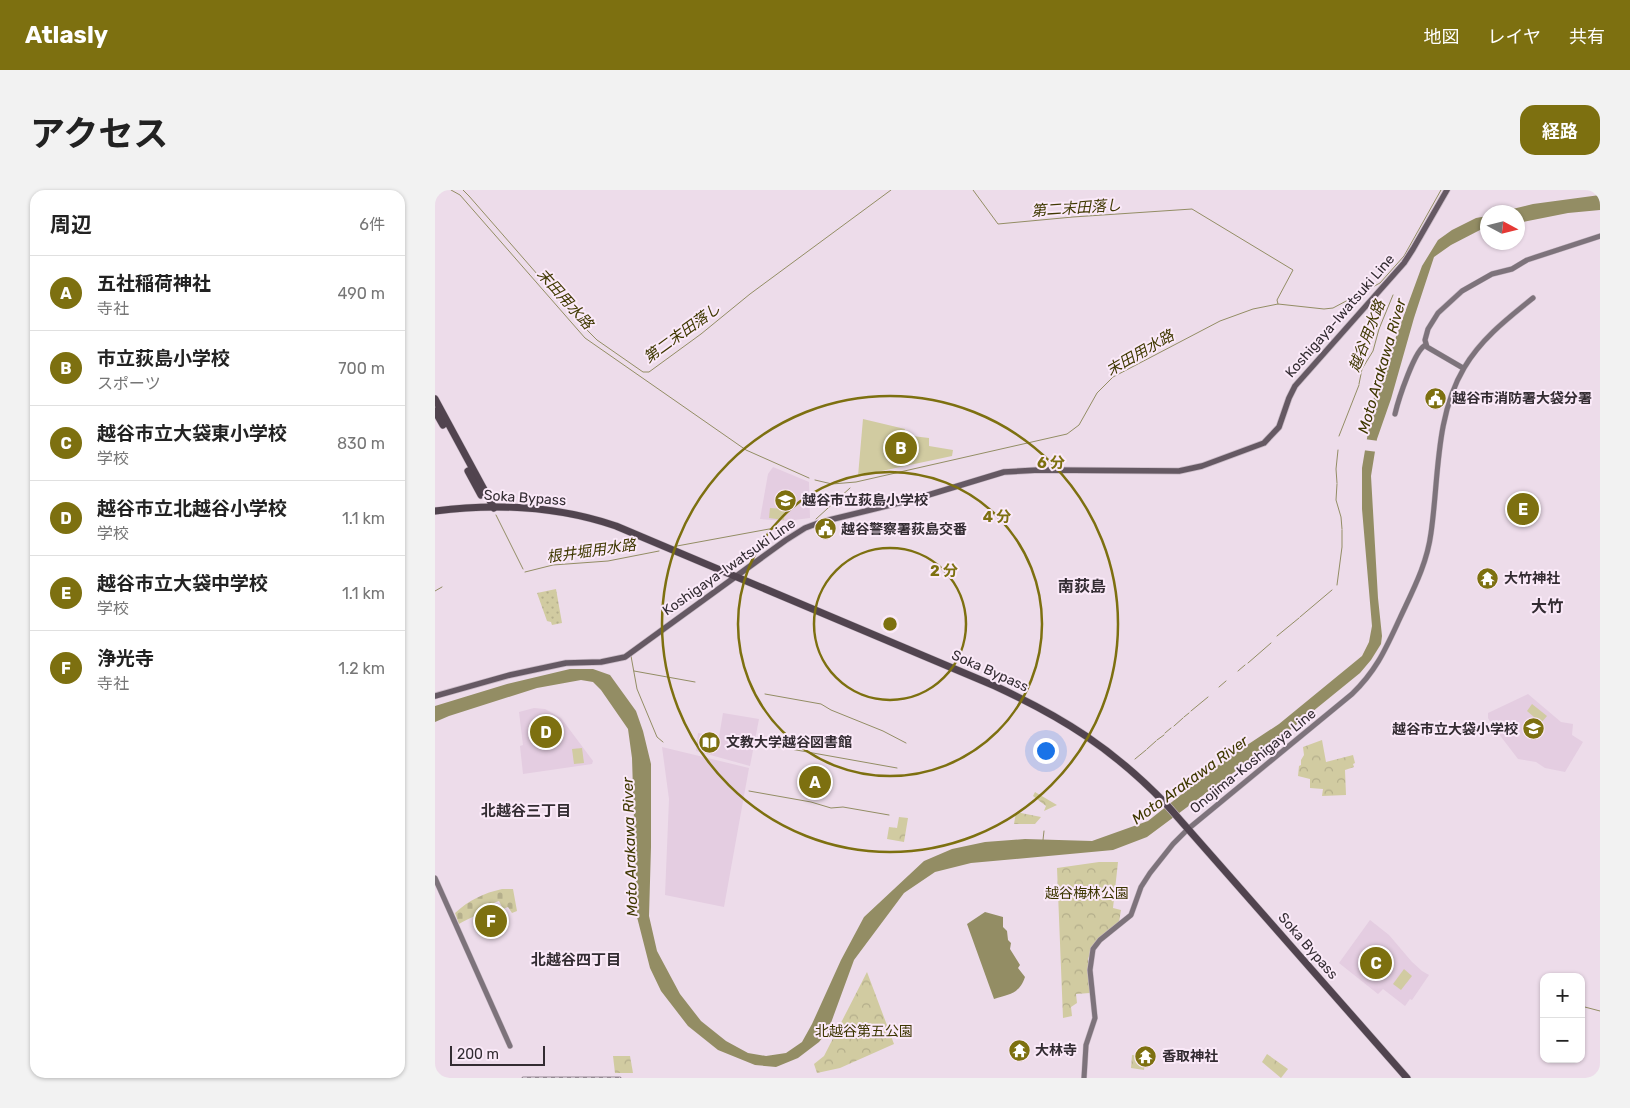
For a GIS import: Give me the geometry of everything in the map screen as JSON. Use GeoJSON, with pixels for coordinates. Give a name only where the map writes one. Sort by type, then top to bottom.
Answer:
{"type":"FeatureCollection","features":[{"type":"Feature","properties":{"kind":"highway"},"geometry":{"type":"LineString","coordinates":[[435,399],[491,508]]}},
{"type":"Feature","properties":{"kind":"highway"},"geometry":{"type":"LineString","coordinates":[[435,411],[491,508]]}},
{"type":"Feature","properties":{"kind":"highway","name":"Soka Bypass"},"geometry":{"type":"LineString","coordinates":[[435,515],[491,508]]}},
{"type":"Feature","properties":{"kind":"highway","name":"Soka Bypass"},"geometry":{"type":"LineString","coordinates":[[435,511],[491,508],[556,515],[606,527],[735,578],[1034,704],[1093,739],[1123,763],[1156,796],[1407,1078]]}},
{"type":"Feature","properties":{"kind":"highway","name":"Soka Bypass"},"geometry":{"type":"LineString","coordinates":[[1186,829],[1402,1078]]}},
{"type":"Feature","properties":{"kind":"main road","name":"Koshigaya-Iwatsuki Line"},"geometry":{"type":"LineString","coordinates":[[435,696],[509,675],[575,662],[601,662],[625,657],[786,540],[812,525],[928,495],[997,474],[1033,470],[1179,471],[1196,468],[1259,446],[1273,436],[1279,427],[1295,386],[1404,263],[1447,190]]}},
{"type":"Feature","properties":{"kind":"main road"},"geometry":{"type":"LineString","coordinates":[[1425,345],[1425,336],[1432,322],[1462,291],[1492,274],[1512,269],[1527,260],[1600,236]]}},
{"type":"Feature","properties":{"kind":"main road","name":"Onojima-Koshigaya Line"},"geometry":{"type":"LineString","coordinates":[[1084,1078],[1086,1045],[1095,1018],[1089,970],[1093,949],[1100,940],[1131,915],[1141,887],[1186,829],[1352,694],[1383,656],[1420,577],[1427,554],[1444,418],[1450,399],[1463,368],[1472,354],[1488,336],[1533,298]]}},
{"type":"Feature","properties":{"kind":"main road"},"geometry":{"type":"LineString","coordinates":[[1425,345],[1463,368]]}},
{"type":"Feature","properties":{"kind":"main road"},"geometry":{"type":"LineString","coordinates":[[1395,414],[1416,356],[1421,347],[1425,345]]}},
{"type":"Feature","properties":{"kind":"main road"},"geometry":{"type":"LineString","coordinates":[[435,878],[510,1046]]}},
{"type":"Feature","properties":{"kind":"shaded area"},"geometry":{"type":"Polygon","coordinates":[[[1600,195],[1600,210],[1568,213],[1525,222],[1525,206],[1600,195]]]}},
{"type":"Feature","properties":{"kind":"shaded area"},"geometry":{"type":"Polygon","coordinates":[[[1480,217],[1480,230],[1451,245],[1434,257],[1377,439],[1371,476],[1382,636],[1381,644],[1371,660],[1360,673],[1280,738],[1147,837],[1113,850],[971,863],[935,872],[904,893],[854,960],[828,1031],[819,1042],[798,1058],[776,1067],[755,1065],[718,1050],[688,1026],[661,991],[650,968],[637,917],[632,758],[628,729],[601,690],[593,682],[581,680],[537,688],[435,722],[435,706],[507,684],[570,669],[593,669],[610,675],[636,711],[651,764],[649,916],[657,951],[680,994],[701,1021],[726,1041],[748,1053],[766,1056],[786,1053],[802,1042],[864,917],[924,861],[952,849],[985,842],[1025,839],[1092,841],[1148,821],[1226,759],[1279,724],[1362,656],[1369,642],[1372,626],[1362,509],[1362,468],[1374,397],[1422,266],[1438,240],[1452,230],[1480,217]]]}},
{"type":"Feature","properties":{"kind":"shaded area","name":"越谷市立荻島小学校"},"geometry":{"type":"Polygon","coordinates":[[[773,467],[809,482],[810,518],[786,521],[760,519],[768,474],[773,467]]]}},
{"type":"Feature","properties":{"kind":"shaded area","name":"越谷市立大袋小学校"},"geometry":{"type":"Polygon","coordinates":[[[1528,694],[1561,722],[1573,724],[1572,735],[1583,742],[1565,772],[1545,768],[1536,762],[1518,759],[1488,718],[1488,713],[1528,694]]]}},
{"type":"Feature","properties":{"kind":"shaded area"},"geometry":{"type":"Polygon","coordinates":[[[534,708],[545,709],[561,718],[593,761],[592,764],[523,774],[520,746],[523,745],[519,712],[534,708]]]}},
{"type":"Feature","properties":{"kind":"shaded area"},"geometry":{"type":"Polygon","coordinates":[[[723,713],[759,719],[750,766],[696,751],[698,733],[719,737],[723,713]]]}},
{"type":"Feature","properties":{"kind":"shaded area"},"geometry":{"type":"Polygon","coordinates":[[[662,747],[749,768],[724,907],[665,895],[669,799],[662,747]]]}},
{"type":"Feature","properties":{"kind":"shaded area"},"geometry":{"type":"Polygon","coordinates":[[[985,912],[1003,917],[1003,927],[1007,931],[1008,940],[1011,943],[1010,949],[1020,965],[1018,968],[1025,977],[1017,990],[994,999],[967,924],[985,912]]]}},
{"type":"Feature","properties":{"kind":"shaded area"},"geometry":{"type":"Polygon","coordinates":[[[1370,920],[1389,935],[1412,962],[1429,975],[1412,1000],[1410,999],[1405,1006],[1383,989],[1378,994],[1339,963],[1370,920]]]}},
{"type":"Feature","properties":{"kind":"green space"},"geometry":{"type":"Polygon","coordinates":[[[863,419],[905,429],[904,435],[929,438],[929,446],[953,450],[952,456],[858,476],[863,419]]]}},
{"type":"Feature","properties":{"kind":"green space"},"geometry":{"type":"Polygon","coordinates":[[[770,508],[785,509],[784,520],[769,518],[770,508]]]}},
{"type":"Feature","properties":{"kind":"green space"},"geometry":{"type":"Polygon","coordinates":[[[556,589],[562,623],[552,625],[551,622],[547,621],[537,593],[556,589]]]}},
{"type":"Feature","properties":{"kind":"green space"},"geometry":{"type":"Polygon","coordinates":[[[1532,704],[1547,716],[1541,723],[1527,711],[1532,704]]]}},
{"type":"Feature","properties":{"kind":"green space"},"geometry":{"type":"Polygon","coordinates":[[[1322,740],[1326,762],[1353,755],[1354,767],[1345,770],[1346,795],[1322,796],[1323,789],[1310,788],[1310,779],[1298,776],[1299,766],[1304,755],[1303,747],[1322,740]]]}},
{"type":"Feature","properties":{"kind":"green space"},"geometry":{"type":"Polygon","coordinates":[[[582,748],[584,763],[574,764],[572,749],[582,748]]]}},
{"type":"Feature","properties":{"kind":"green space"},"geometry":{"type":"Polygon","coordinates":[[[1035,792],[1057,805],[1044,811],[1046,806],[1033,796],[1035,792]]]}},
{"type":"Feature","properties":{"kind":"green space"},"geometry":{"type":"Polygon","coordinates":[[[1016,812],[1041,817],[1035,824],[1014,824],[1016,812]]]}},
{"type":"Feature","properties":{"kind":"green space"},"geometry":{"type":"Polygon","coordinates":[[[899,817],[908,818],[904,842],[887,839],[889,827],[897,828],[899,817]]]}},
{"type":"Feature","properties":{"kind":"green space","name":"越谷梅林公園"},"geometry":{"type":"Polygon","coordinates":[[[1099,862],[1118,862],[1113,908],[1121,910],[1119,922],[1092,948],[1088,959],[1090,993],[1076,994],[1077,1003],[1071,1007],[1072,1016],[1063,1018],[1057,868],[1099,862]]]}},
{"type":"Feature","properties":{"kind":"green space"},"geometry":{"type":"Polygon","coordinates":[[[502,889],[513,889],[517,911],[512,913],[508,907],[503,909],[499,901],[483,912],[459,924],[455,913],[460,908],[477,898],[502,889]]]}},
{"type":"Feature","properties":{"kind":"green space"},"geometry":{"type":"Polygon","coordinates":[[[1404,969],[1412,976],[1401,990],[1393,984],[1404,969]]]}},
{"type":"Feature","properties":{"kind":"green space","name":"北越谷第五公園"},"geometry":{"type":"Polygon","coordinates":[[[867,972],[894,1044],[840,1068],[817,1073],[814,1064],[824,1056],[867,972]]]}},
{"type":"Feature","properties":{"kind":"green space"},"geometry":{"type":"Polygon","coordinates":[[[1267,1054],[1288,1069],[1281,1078],[1262,1062],[1267,1054]]]}},
{"type":"Feature","properties":{"kind":"green space"},"geometry":{"type":"Polygon","coordinates":[[[1132,1055],[1146,1056],[1144,1070],[1131,1068],[1132,1055]]]}},
{"type":"Feature","properties":{"kind":"green space"},"geometry":{"type":"Polygon","coordinates":[[[613,1056],[630,1056],[633,1073],[615,1073],[613,1056]]]}},
{"type":"Feature","properties":{"kind":"pier"},"geometry":{"type":"Polygon","coordinates":[[[1364,439],[1379,441],[1378,452],[1362,450],[1364,439]]]}},
{"type":"Feature","properties":{"kind":"waterway","name":"末田用水路"},"geometry":{"type":"LineString","coordinates":[[451,190],[460,195],[585,338],[746,450],[809,478]]}},
{"type":"Feature","properties":{"kind":"waterway","name":"第二末田落し"},"geometry":{"type":"LineString","coordinates":[[463,190],[579,322],[597,340],[643,372],[649,372],[701,334],[750,294],[891,190]]}},
{"type":"Feature","properties":{"kind":"waterway","name":"第二末田落し"},"geometry":{"type":"LineString","coordinates":[[973,190],[998,224],[1192,209],[1293,270],[1277,300],[1278,304]]}},
{"type":"Feature","properties":{"kind":"waterway","name":"末田用水路"},"geometry":{"type":"LineString","coordinates":[[815,480],[832,484],[856,482],[1067,434],[1079,425],[1097,393],[1113,377],[1220,321],[1253,309],[1278,304],[1324,309],[1333,308],[1380,283],[1404,256],[1441,190]]}},
{"type":"Feature","properties":{"kind":"waterway","name":"越谷用水路"},"geometry":{"type":"LineString","coordinates":[[1359,384],[1362,369],[1373,351],[1379,329],[1393,295]]}},
{"type":"Feature","properties":{"kind":"waterway","name":"越谷用水路"},"geometry":{"type":"LineString","coordinates":[[1339,436],[1359,385]]}},
{"type":"Feature","properties":{"kind":"waterway","name":"越谷用水路"},"geometry":{"type":"LineString","coordinates":[[1337,483],[1338,450]]}},
{"type":"Feature","properties":{"kind":"waterway","name":"越谷用水路"},"geometry":{"type":"LineString","coordinates":[[1337,484],[1336,500],[1342,529]]}},
{"type":"Feature","properties":{"kind":"waterway"},"geometry":{"type":"LineString","coordinates":[[816,519],[850,488]]}},
{"type":"Feature","properties":{"kind":"waterway"},"geometry":{"type":"LineString","coordinates":[[496,515],[523,569]]}},
{"type":"Feature","properties":{"kind":"waterway"},"geometry":{"type":"LineString","coordinates":[[677,546],[780,527]]}},
{"type":"Feature","properties":{"kind":"waterway","name":"越谷用水路"},"geometry":{"type":"LineString","coordinates":[[1337,585],[1342,547],[1342,530]]}},
{"type":"Feature","properties":{"kind":"waterway","name":"根井堀用水路"},"geometry":{"type":"LineString","coordinates":[[525,572],[553,565],[608,561],[659,551]]}},
{"type":"Feature","properties":{"kind":"waterway"},"geometry":{"type":"LineString","coordinates":[[435,591],[442,587]]}},
{"type":"Feature","properties":{"kind":"waterway","name":"越谷用水路"},"geometry":{"type":"LineString","coordinates":[[1300,617],[1332,590]]}},
{"type":"Feature","properties":{"kind":"waterway","name":"越谷用水路"},"geometry":{"type":"LineString","coordinates":[[1277,636],[1299,618]]}},
{"type":"Feature","properties":{"kind":"waterway","name":"越谷用水路"},"geometry":{"type":"LineString","coordinates":[[1248,663],[1271,643]]}},
{"type":"Feature","properties":{"kind":"waterway"},"geometry":{"type":"LineString","coordinates":[[631,656],[637,689],[657,737],[663,742]]}},
{"type":"Feature","properties":{"kind":"waterway","name":"越谷用水路"},"geometry":{"type":"LineString","coordinates":[[1238,671],[1245,665]]}},
{"type":"Feature","properties":{"kind":"waterway"},"geometry":{"type":"LineString","coordinates":[[634,671],[695,682]]}},
{"type":"Feature","properties":{"kind":"waterway","name":"越谷用水路"},"geometry":{"type":"LineString","coordinates":[[1219,687],[1226,681]]}},
{"type":"Feature","properties":{"kind":"waterway"},"geometry":{"type":"LineString","coordinates":[[765,694],[821,704],[906,743]]}},
{"type":"Feature","properties":{"kind":"waterway","name":"越谷用水路"},"geometry":{"type":"LineString","coordinates":[[1191,711],[1208,697]]}},
{"type":"Feature","properties":{"kind":"waterway","name":"越谷用水路"},"geometry":{"type":"LineString","coordinates":[[1184,717],[1189,713]]}},
{"type":"Feature","properties":{"kind":"waterway","name":"越谷用水路"},"geometry":{"type":"LineString","coordinates":[[1174,726],[1183,718]]}},
{"type":"Feature","properties":{"kind":"waterway","name":"越谷用水路"},"geometry":{"type":"LineString","coordinates":[[1165,733],[1171,728]]}},
{"type":"Feature","properties":{"kind":"waterway","name":"越谷用水路"},"geometry":{"type":"LineString","coordinates":[[1157,740],[1164,735]]}},
{"type":"Feature","properties":{"kind":"waterway","name":"越谷用水路"},"geometry":{"type":"LineString","coordinates":[[1147,749],[1156,741]]}},
{"type":"Feature","properties":{"kind":"waterway"},"geometry":{"type":"LineString","coordinates":[[757,743],[897,768]]}},
{"type":"Feature","properties":{"kind":"waterway","name":"越谷用水路"},"geometry":{"type":"LineString","coordinates":[[1135,759],[1146,750]]}},
{"type":"Feature","properties":{"kind":"waterway"},"geometry":{"type":"LineString","coordinates":[[749,791],[811,802],[831,808],[843,807],[889,815]]}},
{"type":"Feature","properties":{"kind":"waterway"},"geometry":{"type":"LineString","coordinates":[[1043,840],[1044,831]]}},
{"type":"Feature","properties":{"kind":"waterway"},"geometry":{"type":"LineString","coordinates":[[1585,1007],[1600,1011]]}},
{"type":"Feature","properties":{"kind":"railway"},"geometry":{"type":"LineString","coordinates":[[523,1078],[620,1078]]}},
{"type":"Feature","properties":{"kind":"place","name":"越谷市消防署大袋分署"},"geometry":{"type":"Point","coordinates":[1436,398]}},
{"type":"Feature","properties":{"kind":"place","name":"市立荻島小学校"},"geometry":{"type":"Point","coordinates":[901,448]}},
{"type":"Feature","properties":{"kind":"place","name":"越谷市立荻島小学校"},"geometry":{"type":"Point","coordinates":[786,500]}},
{"type":"Feature","properties":{"kind":"place","name":"越谷市立大袋中学校"},"geometry":{"type":"Point","coordinates":[1523,509]}},
{"type":"Feature","properties":{"kind":"place","name":"越谷警察署荻島交番"},"geometry":{"type":"Point","coordinates":[825,529]}},
{"type":"Feature","properties":{"kind":"place","name":"大竹神社"},"geometry":{"type":"Point","coordinates":[1488,578]}},
{"type":"Feature","properties":{"kind":"place","name":"越谷市立大袋小学校"},"geometry":{"type":"Point","coordinates":[1534,729]}},
{"type":"Feature","properties":{"kind":"place","name":"越谷市立北越谷小学校"},"geometry":{"type":"Point","coordinates":[546,732]}},
{"type":"Feature","properties":{"kind":"place","name":"文教大学越谷図書館"},"geometry":{"type":"Point","coordinates":[710,742]}},
{"type":"Feature","properties":{"kind":"place","name":"五社稲荷神社"},"geometry":{"type":"Point","coordinates":[815,782]}},
{"type":"Feature","properties":{"kind":"place","name":"浄光寺"},"geometry":{"type":"Point","coordinates":[491,921]}},
{"type":"Feature","properties":{"kind":"place","name":"越谷市立大袋東小学校"},"geometry":{"type":"Point","coordinates":[1376,963]}},
{"type":"Feature","properties":{"kind":"place","name":"大林寺"},"geometry":{"type":"Point","coordinates":[1019,1050]}},
{"type":"Feature","properties":{"kind":"place","name":"香取神社"},"geometry":{"type":"Point","coordinates":[1146,1056]}},
{"type":"Feature","properties":{"kind":"district","name":"南荻島"},"geometry":{"type":"Point","coordinates":[1082,586]}},
{"type":"Feature","properties":{"kind":"district","name":"大竹"},"geometry":{"type":"Point","coordinates":[1547,606]}},
{"type":"Feature","properties":{"kind":"district","name":"北越谷三丁目"},"geometry":{"type":"Point","coordinates":[526,811]}},
{"type":"Feature","properties":{"kind":"district","name":"北越谷四丁目"},"geometry":{"type":"Point","coordinates":[576,960]}},
{"type":"Feature","properties":{"kind":"water label","name":"Moto Arakawa River"},"geometry":{"type":"Point","coordinates":[1382,366]}},
{"type":"Feature","properties":{"kind":"water label","name":"Moto Arakawa River"},"geometry":{"type":"Point","coordinates":[1190,780]}},
{"type":"Feature","properties":{"kind":"water label","name":"Moto Arakawa River"},"geometry":{"type":"Point","coordinates":[630,847]}}]}
